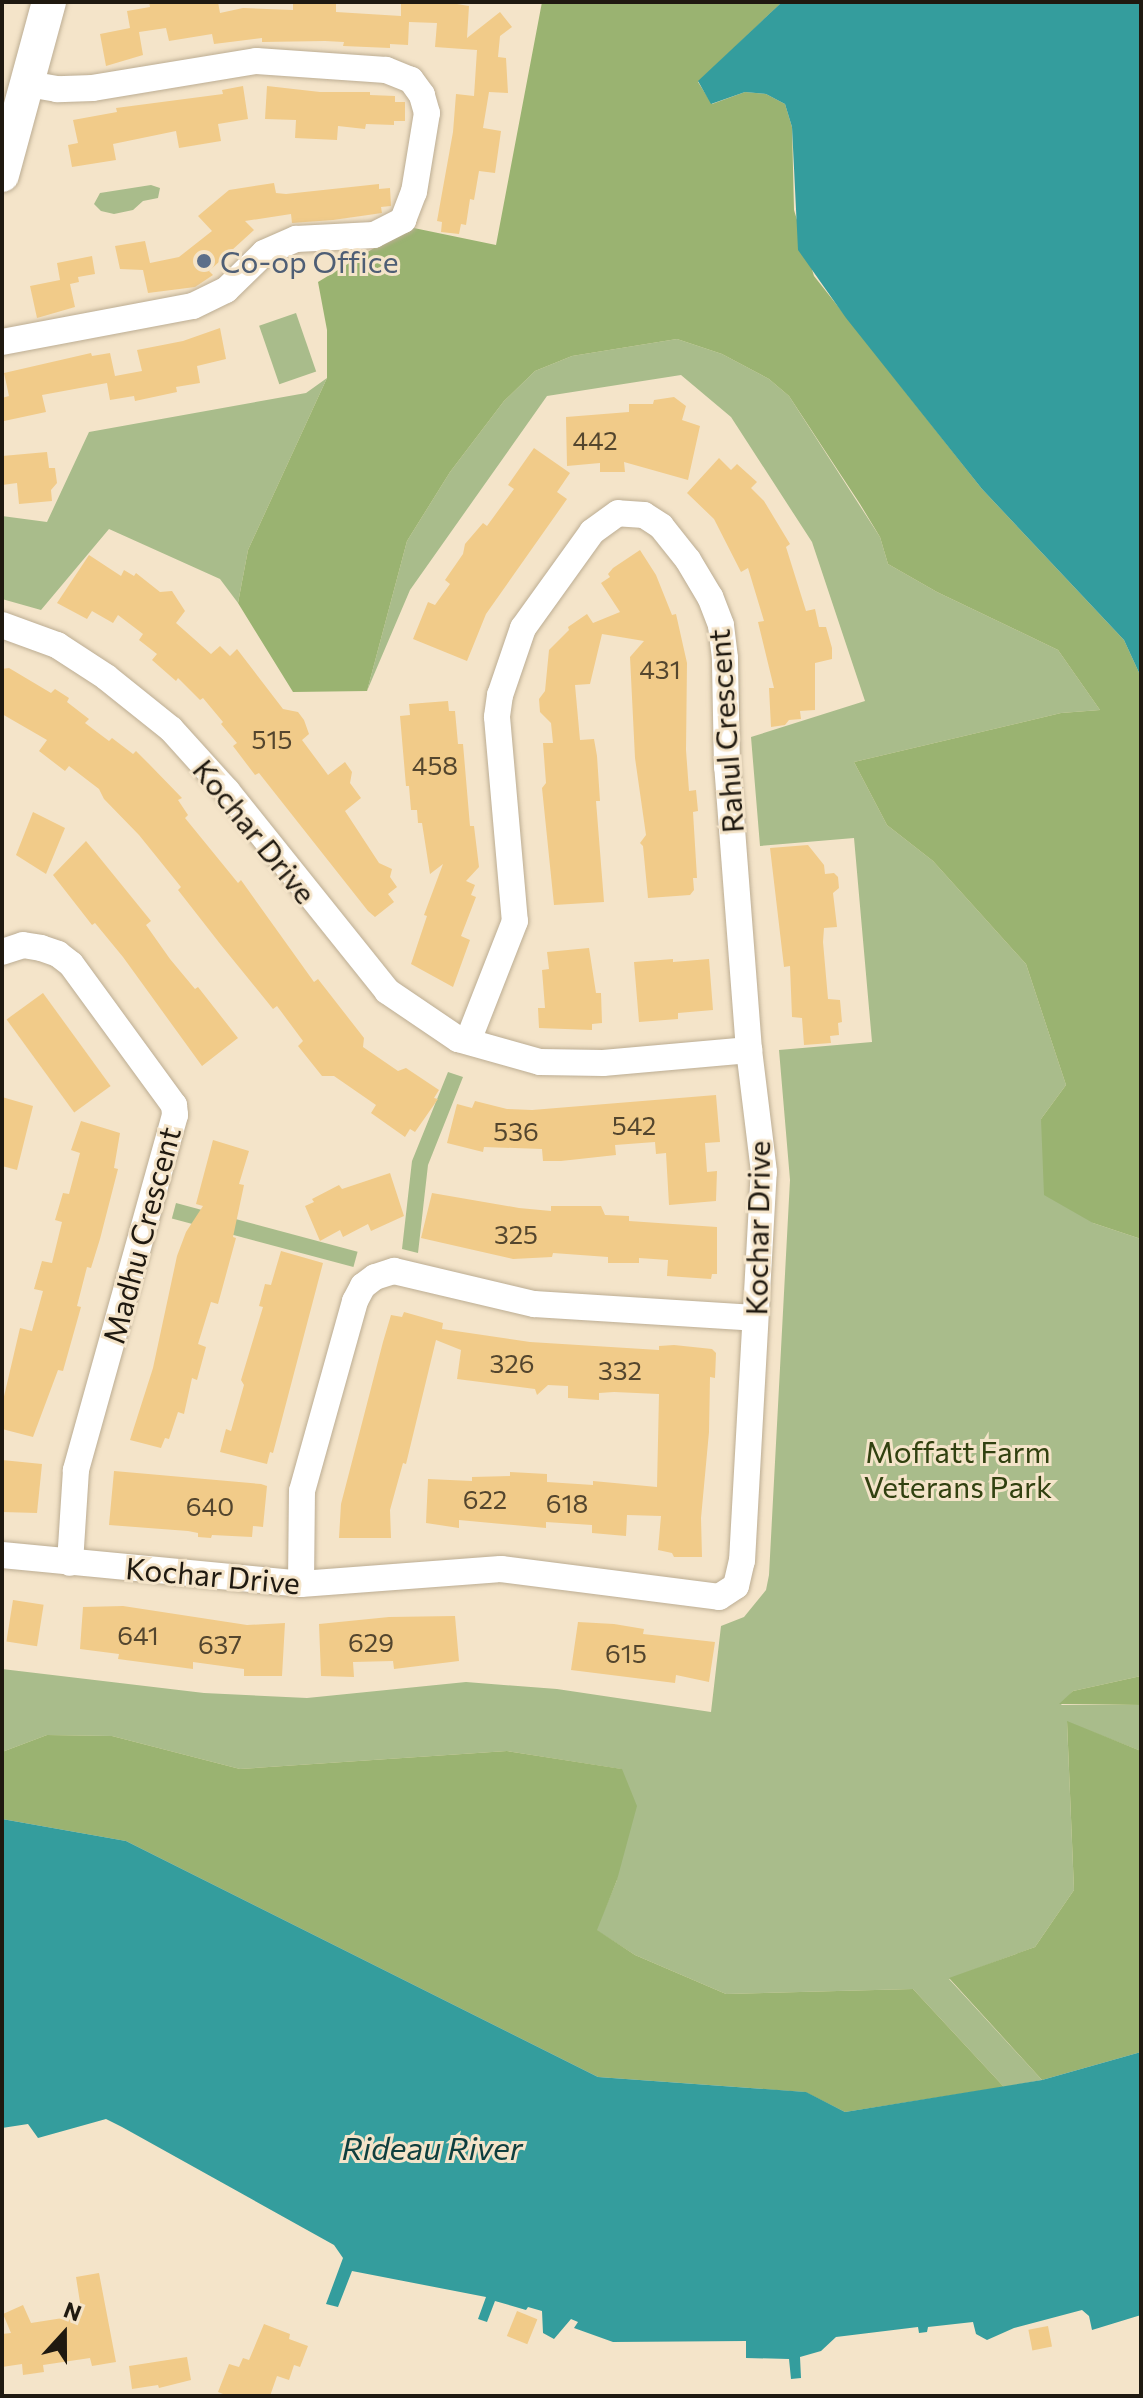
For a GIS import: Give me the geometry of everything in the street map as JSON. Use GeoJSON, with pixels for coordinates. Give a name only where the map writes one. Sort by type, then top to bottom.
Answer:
{"type":"FeatureCollection","features":[{"type":"Feature","properties":{"kind":"main road"},"geometry":{"type":"LineString","coordinates":[[2,175],[49,2]]}},
{"type":"Feature","properties":{"kind":"street"},"geometry":{"type":"LineString","coordinates":[[2,342],[193,306],[226,290],[264,253],[296,239],[374,235],[403,220],[414,192],[427,113],[422,95],[411,80],[386,70],[256,61],[93,88],[28,84]]}},
{"type":"Feature","properties":{"kind":"street","name":"Rahul Crescent"},"geometry":{"type":"LineString","coordinates":[[468,1041],[515,921],[497,717],[500,695],[523,628],[592,532],[618,513],[629,512],[644,515],[661,526],[703,585],[721,625],[725,658],[727,767],[749,1050]]}},
{"type":"Feature","properties":{"kind":"street","name":"Kochar Drive"},"geometry":{"type":"LineString","coordinates":[[2,625],[57,645],[106,677],[171,729],[227,791],[387,991],[458,1039],[540,1062],[603,1063],[749,1050],[764,1172],[742,1561],[736,1586],[719,1597],[501,1569],[301,1584],[2,1555]]}},
{"type":"Feature","properties":{"kind":"street","name":"Madhu Crescent"},"geometry":{"type":"LineString","coordinates":[[2,952],[23,945],[41,948],[58,954],[71,964],[174,1105],[171,1130],[76,1470],[70,1563]]}},
{"type":"Feature","properties":{"kind":"street"},"geometry":{"type":"LineString","coordinates":[[301,1584],[302,1491],[355,1301],[363,1286],[375,1277],[394,1271],[534,1304],[755,1318]]}},
{"type":"Feature","properties":{"kind":"green space"},"geometry":{"type":"Polygon","coordinates":[[[542,2],[782,2],[698,82],[712,104],[745,92],[766,94],[785,104],[792,127],[794,210],[814,276],[982,489],[1124,640],[1141,677],[1141,1239],[1093,1223],[1044,1195],[1041,1119],[1066,1085],[1026,964],[933,861],[887,825],[854,762],[1061,713],[1100,710],[1058,650],[937,592],[888,564],[880,537],[860,504],[789,396],[769,379],[722,354],[677,339],[572,356],[535,371],[504,401],[450,472],[407,541],[367,691],[293,692],[238,603],[248,550],[327,378],[327,330],[318,282],[409,227],[496,245],[542,2]]]}},
{"type":"Feature","properties":{"kind":"green space"},"geometry":{"type":"Polygon","coordinates":[[[151,185],[160,188],[158,198],[143,201],[133,210],[114,214],[101,211],[94,204],[100,193],[151,185]]]}},
{"type":"Feature","properties":{"kind":"green space"},"geometry":{"type":"Polygon","coordinates":[[[296,313],[316,372],[279,384],[259,326],[296,313]]]}},
{"type":"Feature","properties":{"kind":"green space","name":"Moffatt Farm Veterans Park"},"geometry":{"type":"Polygon","coordinates":[[[677,339],[722,354],[769,379],[789,396],[880,537],[888,564],[937,592],[1058,650],[1100,710],[1061,713],[854,762],[887,825],[933,861],[1026,964],[1066,1085],[1041,1119],[1093,1223],[1141,1239],[1141,1676],[1073,1691],[1061,1705],[1141,1705],[1141,1751],[1067,1722],[1074,1890],[1035,1947],[949,1979],[1042,2080],[1004,2087],[913,1989],[726,1994],[635,1955],[596,1930],[617,1880],[621,1769],[507,1751],[240,1769],[112,1736],[47,1735],[2,1752],[2,1669],[204,1693],[307,1698],[466,1682],[557,1689],[711,1712],[721,1626],[744,1617],[766,1590],[769,1575],[790,1180],[779,1050],[872,1042],[854,838],[760,846],[751,737],[865,701],[812,542],[731,417],[681,375],[547,396],[410,590],[367,691],[407,541],[450,472],[504,401],[535,371],[572,356],[677,339]]]}},
{"type":"Feature","properties":{"kind":"green space"},"geometry":{"type":"Polygon","coordinates":[[[327,378],[248,550],[238,603],[220,579],[109,529],[41,610],[2,599],[2,516],[47,522],[89,432],[306,393],[327,378]]]}},
{"type":"Feature","properties":{"kind":"green space"},"geometry":{"type":"Polygon","coordinates":[[[448,1072],[463,1077],[428,1165],[418,1253],[402,1249],[412,1161],[448,1072]]]}},
{"type":"Feature","properties":{"kind":"green space"},"geometry":{"type":"Polygon","coordinates":[[[176,1203],[358,1252],[353,1267],[172,1218],[176,1203]]]}},
{"type":"Feature","properties":{"kind":"green space"},"geometry":{"type":"Polygon","coordinates":[[[1141,1676],[1141,1705],[1059,1704],[1073,1691],[1141,1676]]]}},
{"type":"Feature","properties":{"kind":"green space"},"geometry":{"type":"Polygon","coordinates":[[[1067,1721],[1141,1751],[1141,2052],[1042,2080],[949,1978],[1035,1947],[1074,1890],[1067,1721]]]}},
{"type":"Feature","properties":{"kind":"green space"},"geometry":{"type":"Polygon","coordinates":[[[47,1735],[112,1736],[240,1769],[507,1751],[622,1769],[637,1806],[617,1880],[597,1930],[635,1955],[726,1994],[913,1989],[1004,2087],[845,2112],[805,2092],[598,2077],[126,1841],[2,1819],[2,1752],[47,1735]]]}},
{"type":"Feature","properties":{"kind":"water"},"geometry":{"type":"Polygon","coordinates":[[[782,2],[1141,2],[1141,677],[1124,640],[982,489],[846,318],[798,250],[792,127],[785,104],[766,94],[745,92],[711,104],[698,81],[782,2]]]}},
{"type":"Feature","properties":{"kind":"water","name":"Rideau River"},"geometry":{"type":"Polygon","coordinates":[[[2,1819],[126,1841],[598,2077],[806,2092],[845,2112],[1042,2080],[1141,2052],[1141,2315],[1092,2330],[1089,2316],[1082,2310],[1014,2328],[987,2340],[976,2334],[973,2322],[928,2327],[927,2332],[919,2333],[918,2327],[836,2337],[821,2351],[800,2357],[801,2378],[791,2379],[789,2359],[746,2358],[746,2341],[613,2342],[574,2328],[578,2322],[571,2319],[554,2339],[543,2333],[542,2311],[495,2301],[487,2322],[478,2319],[486,2297],[352,2271],[338,2307],[326,2304],[343,2258],[334,2245],[122,2127],[106,2119],[38,2138],[28,2124],[2,2128],[2,1819]]]}},
{"type":"Feature","properties":{"kind":"building"},"geometry":{"type":"Polygon","coordinates":[[[149,2],[218,2],[220,13],[243,8],[293,10],[293,2],[336,2],[336,12],[401,16],[401,2],[445,2],[469,6],[467,38],[500,12],[512,27],[500,36],[498,57],[506,58],[508,93],[489,92],[483,128],[501,131],[495,173],[479,171],[466,225],[461,224],[459,234],[441,232],[442,222],[437,221],[453,132],[456,94],[474,96],[477,50],[435,47],[437,23],[409,22],[408,45],[390,44],[390,48],[343,46],[344,42],[325,41],[262,42],[262,38],[214,44],[212,34],[169,41],[166,28],[139,32],[143,55],[106,66],[100,34],[130,28],[127,11],[150,7],[149,2]]]}},
{"type":"Feature","properties":{"kind":"building"},"geometry":{"type":"Polygon","coordinates":[[[243,86],[248,119],[218,124],[221,141],[179,148],[176,131],[113,144],[116,160],[72,167],[68,145],[78,143],[73,120],[117,112],[116,108],[223,94],[222,90],[243,86]]]}},
{"type":"Feature","properties":{"kind":"building"},"geometry":{"type":"Polygon","coordinates":[[[267,86],[395,96],[395,102],[405,102],[405,121],[394,121],[394,125],[366,124],[365,129],[338,126],[337,140],[295,138],[296,120],[265,119],[267,86]]]}},
{"type":"Feature","properties":{"kind":"building"},"geometry":{"type":"Polygon","coordinates":[[[274,183],[276,193],[286,194],[379,184],[379,189],[390,188],[391,206],[381,207],[382,213],[333,220],[292,223],[291,214],[245,221],[254,230],[209,271],[213,275],[195,287],[148,293],[143,270],[120,269],[115,246],[145,241],[150,263],[179,257],[212,231],[198,216],[229,190],[274,183]]]}},
{"type":"Feature","properties":{"kind":"building"},"geometry":{"type":"Polygon","coordinates":[[[92,256],[95,274],[78,277],[79,282],[70,284],[75,307],[37,318],[30,286],[60,280],[57,263],[92,256]]]}},
{"type":"Feature","properties":{"kind":"building"},"geometry":{"type":"Polygon","coordinates":[[[220,328],[226,359],[197,366],[200,383],[176,387],[177,392],[135,401],[134,396],[110,400],[107,383],[42,395],[46,412],[4,421],[2,398],[9,396],[4,373],[91,353],[92,356],[110,353],[115,376],[142,371],[137,350],[183,341],[220,328]]]}},
{"type":"Feature","properties":{"kind":"building"},"geometry":{"type":"Polygon","coordinates":[[[674,397],[686,406],[682,420],[700,426],[688,480],[624,462],[625,472],[600,472],[600,463],[567,466],[566,417],[629,412],[629,404],[653,404],[654,400],[674,397]]]}},
{"type":"Feature","properties":{"kind":"building"},"geometry":{"type":"Polygon","coordinates":[[[534,448],[570,473],[557,492],[567,499],[486,614],[467,661],[413,639],[428,602],[435,605],[450,584],[445,580],[463,554],[465,544],[483,523],[487,526],[514,489],[508,485],[534,448]]]}},
{"type":"Feature","properties":{"kind":"building"},"geometry":{"type":"Polygon","coordinates":[[[47,452],[49,468],[55,468],[57,483],[51,490],[52,501],[19,504],[17,483],[2,485],[2,456],[47,452]]]}},
{"type":"Feature","properties":{"kind":"building"},"geometry":{"type":"Polygon","coordinates":[[[719,458],[731,470],[737,464],[757,482],[751,488],[764,501],[790,544],[786,547],[806,611],[815,609],[819,627],[826,627],[832,648],[832,659],[815,663],[815,710],[800,711],[801,719],[789,720],[785,725],[771,727],[769,688],[774,688],[758,622],[764,621],[748,568],[741,572],[714,519],[687,493],[719,458]]]}},
{"type":"Feature","properties":{"kind":"building"},"geometry":{"type":"Polygon","coordinates":[[[640,550],[656,575],[672,615],[676,614],[687,663],[686,750],[689,791],[696,790],[698,811],[693,812],[697,878],[693,878],[694,890],[690,895],[648,898],[643,846],[640,843],[646,835],[635,758],[630,657],[644,641],[602,634],[590,684],[575,685],[580,740],[594,739],[597,756],[600,801],[596,801],[604,902],[554,905],[542,788],[546,783],[543,743],[553,743],[551,723],[540,712],[539,699],[545,691],[549,650],[569,630],[568,627],[587,614],[593,623],[620,612],[601,583],[610,577],[608,574],[613,568],[640,550]]]}},
{"type":"Feature","properties":{"kind":"building"},"geometry":{"type":"Polygon","coordinates":[[[89,555],[121,576],[124,570],[134,576],[136,573],[160,592],[172,591],[185,611],[176,623],[211,654],[220,646],[230,656],[237,649],[283,709],[298,712],[309,734],[302,740],[328,775],[345,762],[352,772],[350,783],[361,798],[345,811],[379,863],[392,869],[390,877],[397,887],[388,894],[394,902],[375,917],[368,911],[259,773],[255,775],[233,746],[237,743],[221,724],[223,722],[203,698],[200,700],[178,678],[176,681],[152,660],[157,654],[139,640],[143,634],[118,615],[113,623],[92,611],[87,619],[57,603],[89,555]]]}},
{"type":"Feature","properties":{"kind":"building"},"geometry":{"type":"Polygon","coordinates":[[[9,668],[51,693],[55,689],[69,698],[67,702],[89,719],[85,723],[109,741],[112,738],[133,754],[136,751],[182,798],[178,800],[188,815],[185,818],[238,883],[241,880],[314,982],[318,979],[364,1038],[363,1047],[398,1071],[406,1068],[439,1090],[434,1098],[438,1099],[415,1132],[410,1129],[405,1137],[371,1113],[376,1105],[334,1076],[322,1076],[298,1046],[303,1041],[277,1006],[273,1009],[178,890],[181,887],[139,835],[104,799],[99,789],[69,766],[65,771],[39,751],[47,740],[2,714],[2,669],[9,668]]]}},
{"type":"Feature","properties":{"kind":"building"},"geometry":{"type":"Polygon","coordinates":[[[448,701],[449,711],[455,711],[458,744],[463,744],[470,826],[474,826],[479,867],[466,881],[475,885],[471,895],[476,897],[461,936],[470,940],[453,987],[411,964],[427,916],[424,915],[443,864],[430,874],[422,823],[418,823],[417,810],[411,810],[409,786],[406,786],[400,716],[410,715],[409,704],[448,701]]]}},
{"type":"Feature","properties":{"kind":"building"},"geometry":{"type":"Polygon","coordinates":[[[33,812],[65,828],[46,874],[16,855],[33,812]]]}},
{"type":"Feature","properties":{"kind":"building"},"geometry":{"type":"Polygon","coordinates":[[[86,841],[151,921],[146,925],[170,959],[195,989],[198,987],[238,1038],[202,1066],[123,957],[95,923],[92,925],[53,875],[86,841]]]}},
{"type":"Feature","properties":{"kind":"building"},"geometry":{"type":"Polygon","coordinates":[[[808,845],[824,865],[825,874],[834,873],[838,877],[839,888],[833,893],[837,927],[824,928],[823,942],[828,999],[840,1000],[842,1022],[838,1023],[839,1035],[830,1036],[831,1043],[804,1045],[802,1018],[792,1017],[790,966],[784,967],[770,848],[808,845]]]}},
{"type":"Feature","properties":{"kind":"building"},"geometry":{"type":"Polygon","coordinates":[[[589,948],[596,993],[601,993],[602,1023],[592,1024],[592,1030],[539,1028],[538,1008],[545,1008],[542,970],[549,969],[547,952],[589,948]]]}},
{"type":"Feature","properties":{"kind":"building"},"geometry":{"type":"Polygon","coordinates":[[[673,959],[673,962],[709,959],[713,1010],[678,1013],[678,1019],[639,1022],[634,962],[673,959]]]}},
{"type":"Feature","properties":{"kind":"building"},"geometry":{"type":"Polygon","coordinates":[[[43,993],[111,1086],[74,1112],[7,1019],[43,993]]]}},
{"type":"Feature","properties":{"kind":"building"},"geometry":{"type":"Polygon","coordinates":[[[716,1095],[720,1142],[705,1143],[707,1172],[717,1171],[716,1201],[669,1205],[666,1153],[656,1154],[655,1142],[615,1145],[616,1155],[561,1161],[543,1161],[542,1149],[484,1147],[483,1152],[447,1143],[457,1104],[472,1108],[475,1101],[507,1109],[532,1110],[716,1095]]]}},
{"type":"Feature","properties":{"kind":"building"},"geometry":{"type":"Polygon","coordinates":[[[2,1097],[33,1106],[17,1170],[2,1166],[2,1097]]]}},
{"type":"Feature","properties":{"kind":"building"},"geometry":{"type":"Polygon","coordinates":[[[81,1121],[120,1133],[114,1168],[118,1169],[91,1268],[87,1267],[77,1306],[81,1307],[63,1371],[58,1370],[33,1437],[2,1429],[2,1405],[20,1328],[32,1331],[43,1291],[34,1289],[42,1261],[52,1263],[62,1222],[55,1220],[63,1193],[69,1194],[80,1153],[71,1150],[81,1121]]]}},
{"type":"Feature","properties":{"kind":"building"},"geometry":{"type":"Polygon","coordinates":[[[213,1140],[249,1151],[239,1184],[244,1185],[233,1237],[236,1238],[218,1304],[211,1302],[198,1344],[206,1347],[197,1380],[192,1378],[184,1414],[178,1412],[169,1439],[165,1438],[161,1448],[130,1440],[153,1368],[177,1256],[186,1232],[203,1206],[196,1204],[213,1140]]]}},
{"type":"Feature","properties":{"kind":"building"},"geometry":{"type":"Polygon","coordinates":[[[390,1173],[404,1216],[371,1231],[368,1224],[343,1237],[340,1230],[320,1241],[305,1206],[314,1202],[312,1199],[339,1185],[342,1189],[390,1173]]]}},
{"type":"Feature","properties":{"kind":"building"},"geometry":{"type":"Polygon","coordinates":[[[432,1193],[551,1211],[551,1206],[601,1206],[605,1215],[629,1216],[629,1221],[717,1227],[717,1274],[712,1274],[711,1279],[667,1276],[668,1260],[639,1258],[639,1263],[608,1263],[608,1257],[553,1253],[552,1257],[513,1259],[421,1238],[432,1193]]]}},
{"type":"Feature","properties":{"kind":"building"},"geometry":{"type":"Polygon","coordinates":[[[281,1251],[323,1263],[273,1453],[270,1452],[267,1464],[220,1452],[226,1429],[231,1431],[244,1385],[241,1380],[263,1307],[259,1306],[265,1284],[271,1285],[281,1251]]]}},
{"type":"Feature","properties":{"kind":"building"},"geometry":{"type":"Polygon","coordinates":[[[404,1312],[443,1323],[442,1329],[530,1342],[659,1350],[659,1346],[674,1345],[712,1349],[716,1353],[715,1378],[710,1377],[709,1432],[701,1518],[702,1557],[674,1557],[672,1553],[658,1550],[661,1516],[627,1515],[626,1536],[592,1533],[592,1525],[546,1522],[546,1528],[459,1520],[459,1528],[426,1523],[428,1479],[472,1481],[472,1477],[510,1476],[510,1472],[547,1474],[547,1482],[593,1485],[593,1481],[657,1487],[659,1394],[614,1392],[599,1393],[599,1400],[568,1398],[568,1386],[548,1385],[537,1395],[535,1389],[457,1379],[461,1350],[436,1340],[406,1464],[403,1463],[390,1510],[391,1538],[339,1538],[341,1504],[383,1342],[391,1315],[402,1317],[404,1312]]]}},
{"type":"Feature","properties":{"kind":"building"},"geometry":{"type":"Polygon","coordinates":[[[2,1460],[42,1464],[37,1513],[2,1512],[2,1460]]]}},
{"type":"Feature","properties":{"kind":"building"},"geometry":{"type":"Polygon","coordinates":[[[114,1471],[267,1486],[263,1527],[253,1526],[252,1537],[212,1535],[211,1538],[198,1537],[198,1533],[188,1531],[109,1525],[114,1471]]]}},
{"type":"Feature","properties":{"kind":"building"},"geometry":{"type":"Polygon","coordinates":[[[13,1600],[44,1605],[37,1646],[6,1641],[13,1600]]]}},
{"type":"Feature","properties":{"kind":"building"},"geometry":{"type":"Polygon","coordinates":[[[123,1606],[247,1625],[285,1623],[282,1676],[244,1676],[244,1669],[193,1662],[193,1669],[118,1659],[119,1654],[80,1649],[83,1607],[123,1606]]]}},
{"type":"Feature","properties":{"kind":"building"},"geometry":{"type":"Polygon","coordinates":[[[455,1616],[459,1661],[394,1669],[393,1661],[353,1662],[354,1677],[321,1676],[319,1624],[389,1617],[455,1616]]]}},
{"type":"Feature","properties":{"kind":"building"},"geometry":{"type":"Polygon","coordinates":[[[578,1622],[614,1624],[644,1629],[643,1634],[715,1642],[709,1682],[676,1675],[675,1683],[571,1670],[578,1622]]]}},
{"type":"Feature","properties":{"kind":"building"},"geometry":{"type":"Polygon","coordinates":[[[99,2273],[116,2362],[92,2366],[90,2358],[43,2365],[44,2372],[23,2375],[22,2364],[2,2367],[2,2334],[11,2333],[3,2314],[23,2305],[31,2323],[82,2315],[76,2277],[99,2273]]]}},
{"type":"Feature","properties":{"kind":"building"},"geometry":{"type":"Polygon","coordinates":[[[517,2311],[537,2319],[527,2344],[507,2336],[517,2311]]]}},
{"type":"Feature","properties":{"kind":"building"},"geometry":{"type":"Polygon","coordinates":[[[264,2324],[290,2334],[289,2339],[308,2346],[300,2367],[294,2365],[289,2380],[277,2376],[270,2396],[228,2396],[218,2392],[229,2364],[239,2367],[243,2358],[249,2360],[264,2324]]]}},
{"type":"Feature","properties":{"kind":"building"},"geometry":{"type":"Polygon","coordinates":[[[1048,2326],[1052,2347],[1032,2350],[1028,2330],[1048,2326]]]}},
{"type":"Feature","properties":{"kind":"building"},"geometry":{"type":"Polygon","coordinates":[[[187,2357],[191,2380],[159,2388],[158,2385],[132,2389],[129,2366],[187,2357]]]}},
{"type":"Feature","properties":{"kind":"place","name":"Co-op Office"},"geometry":{"type":"Point","coordinates":[204,261]}}]}
